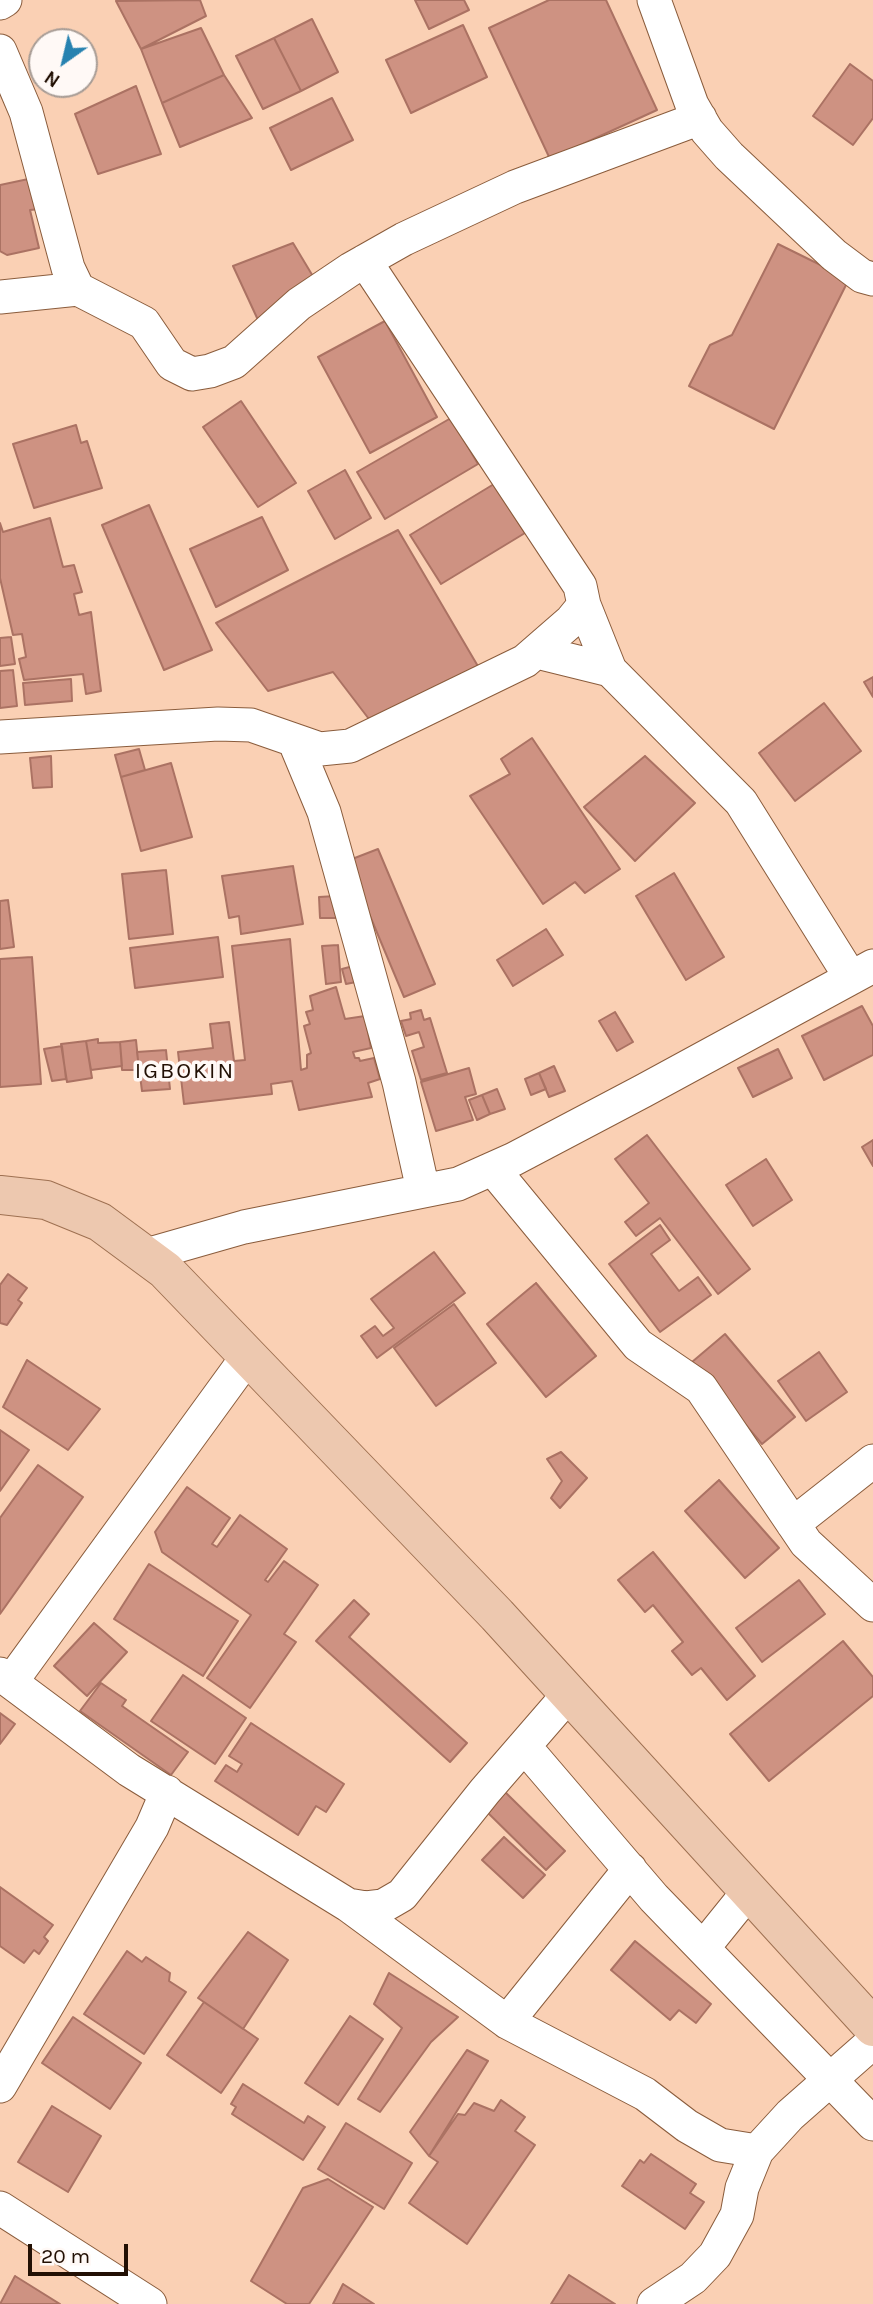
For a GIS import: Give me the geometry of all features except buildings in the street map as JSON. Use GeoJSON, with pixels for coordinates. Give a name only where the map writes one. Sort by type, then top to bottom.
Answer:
{"type":"FeatureCollection","features":[{"type":"Feature","properties":{"kind":"main road"},"geometry":{"type":"LineString","coordinates":[[0,1195],[46,1200],[100,1222],[146,1255],[248,1356],[569,1694],[873,2027]]}},
{"type":"Feature","properties":{"kind":"street"},"geometry":{"type":"LineString","coordinates":[[0,3],[5,0]]}},
{"type":"Feature","properties":{"kind":"street"},"geometry":{"type":"LineString","coordinates":[[654,0],[692,105],[729,156],[834,255],[862,276],[873,279]]}},
{"type":"Feature","properties":{"kind":"street"},"geometry":{"type":"LineString","coordinates":[[0,51],[26,112],[68,268],[78,289]]}},
{"type":"Feature","properties":{"kind":"street"},"geometry":{"type":"LineString","coordinates":[[0,297],[78,289],[144,323],[173,364],[192,374],[210,371],[234,362],[299,304],[365,261],[515,187],[700,118]]}},
{"type":"Feature","properties":{"kind":"street"},"geometry":{"type":"LineString","coordinates":[[146,1255],[244,1227],[458,1184],[862,972],[741,802],[610,670],[584,605],[580,586],[365,261]]}},
{"type":"Feature","properties":{"kind":"street"},"geometry":{"type":"LineString","coordinates":[[0,737],[218,724],[251,725],[320,749],[350,746],[525,661],[572,621],[584,605]]}},
{"type":"Feature","properties":{"kind":"street"},"geometry":{"type":"LineString","coordinates":[[537,652],[610,670]]}},
{"type":"Feature","properties":{"kind":"street"},"geometry":{"type":"LineString","coordinates":[[294,740],[324,812],[399,1082],[423,1191]]}},
{"type":"Feature","properties":{"kind":"street"},"geometry":{"type":"LineString","coordinates":[[493,1168],[638,1345],[701,1388],[793,1524],[833,1571],[873,1605]]}},
{"type":"Feature","properties":{"kind":"street"},"geometry":{"type":"LineString","coordinates":[[248,1356],[6,1678],[129,1770],[348,1905],[397,1944],[507,2022],[645,2094],[687,2126],[720,2145],[757,2151]]}},
{"type":"Feature","properties":{"kind":"street"},"geometry":{"type":"LineString","coordinates":[[793,1524],[873,1461]]}},
{"type":"Feature","properties":{"kind":"street"},"geometry":{"type":"LineString","coordinates":[[348,1905],[366,1908],[383,1906],[402,1895],[569,1694]]}},
{"type":"Feature","properties":{"kind":"street"},"geometry":{"type":"LineString","coordinates":[[524,1746],[630,1869],[873,2124]]}},
{"type":"Feature","properties":{"kind":"street"},"geometry":{"type":"LineString","coordinates":[[0,2086],[146,1839],[167,1792]]}},
{"type":"Feature","properties":{"kind":"street"},"geometry":{"type":"LineString","coordinates":[[507,2022],[630,1869]]}},
{"type":"Feature","properties":{"kind":"street"},"geometry":{"type":"LineString","coordinates":[[703,1948],[749,1891]]}},
{"type":"Feature","properties":{"kind":"street"},"geometry":{"type":"LineString","coordinates":[[397,1944],[402,1895]]}},
{"type":"Feature","properties":{"kind":"street"},"geometry":{"type":"LineString","coordinates":[[654,2304],[693,2278],[715,2255],[737,2215],[742,2188],[757,2151],[790,2115],[873,2042]]}},
{"type":"Feature","properties":{"kind":"street"},"geometry":{"type":"LineString","coordinates":[[0,2208],[150,2304]]}},
{"type":"Feature","properties":{"kind":"district","name":"IGBOKIN"},"geometry":{"type":"Point","coordinates":[185,1071]}}]}
